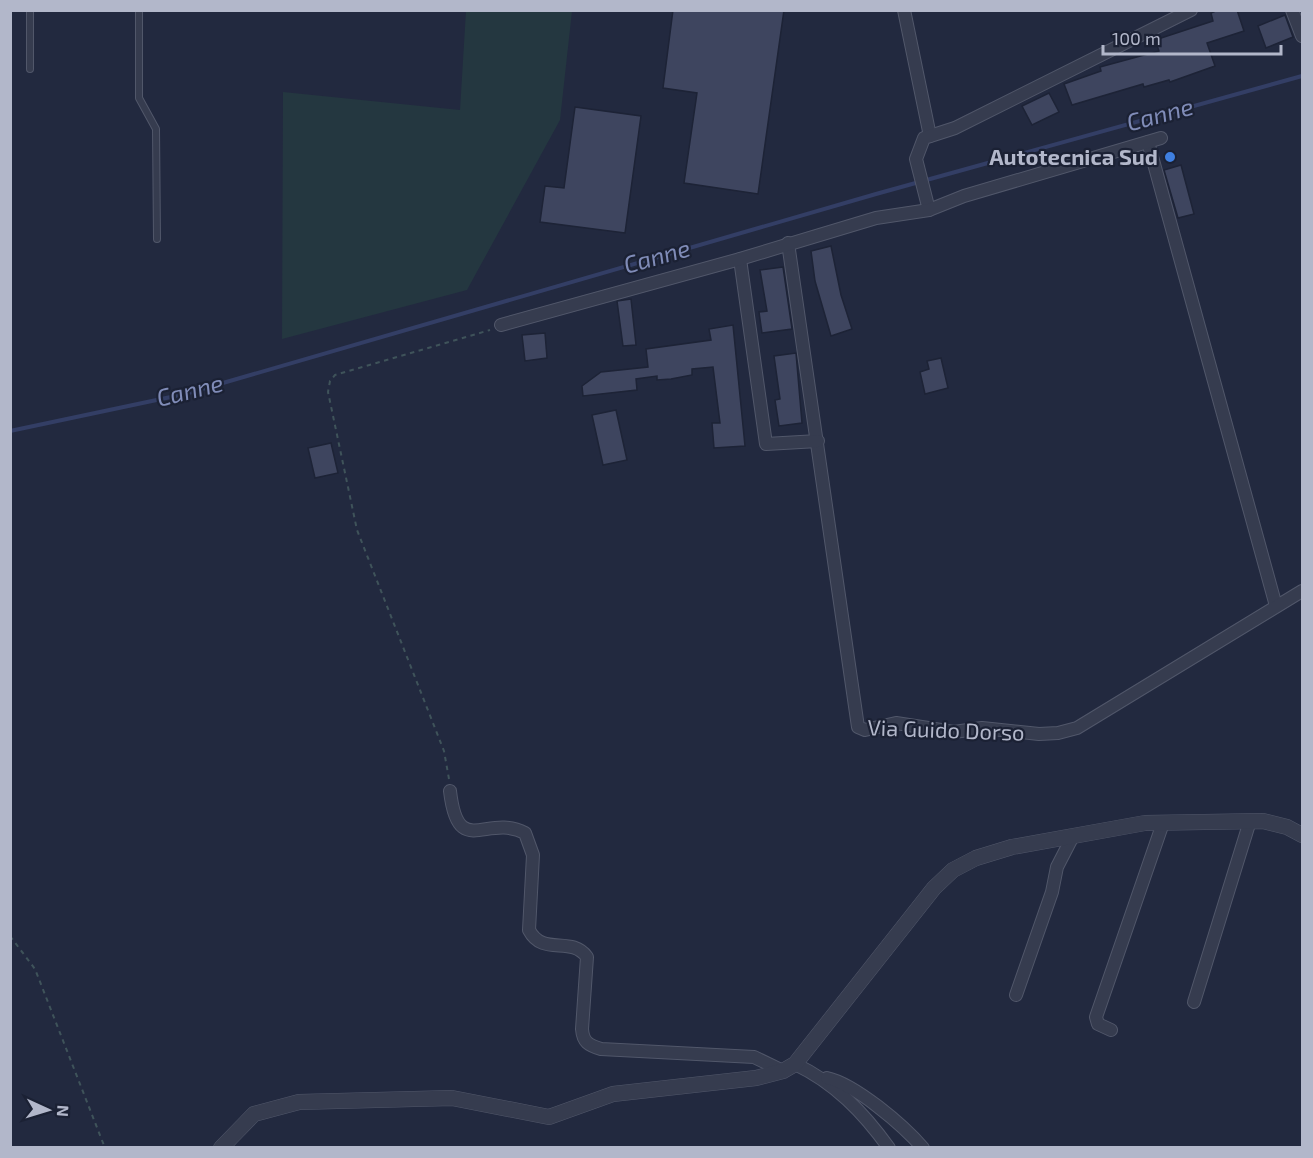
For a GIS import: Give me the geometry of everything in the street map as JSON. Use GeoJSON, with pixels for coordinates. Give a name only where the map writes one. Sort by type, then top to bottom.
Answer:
{"type":"FeatureCollection","features":[{"type":"Feature","properties":{"kind":"street"},"geometry":{"type":"LineString","coordinates":[[904,10],[930,136]]}},
{"type":"Feature","properties":{"kind":"street"},"geometry":{"type":"LineString","coordinates":[[929,210],[916,159],[924,138],[955,129],[1191,10]]}},
{"type":"Feature","properties":{"kind":"street"},"geometry":{"type":"LineString","coordinates":[[1292,10],[1302,36]]}},
{"type":"Feature","properties":{"kind":"street"},"geometry":{"type":"LineString","coordinates":[[501,325],[740,259],[876,218],[929,210],[964,196],[1161,138]]}},
{"type":"Feature","properties":{"kind":"street"},"geometry":{"type":"LineString","coordinates":[[1148,141],[1276,606]]}},
{"type":"Feature","properties":{"kind":"street","name":"Via Guido Dorso"},"geometry":{"type":"LineString","coordinates":[[788,243],[858,727],[865,730],[896,723],[954,732],[982,728],[1058,733],[1077,728],[1302,591]]}},
{"type":"Feature","properties":{"kind":"street"},"geometry":{"type":"LineString","coordinates":[[740,259],[766,444],[818,441]]}},
{"type":"Feature","properties":{"kind":"street"},"geometry":{"type":"LineString","coordinates":[[450,791],[453,816],[458,824],[466,829],[517,828],[525,833],[533,855],[529,930],[534,939],[542,944],[572,946],[582,950],[587,957],[582,1029],[583,1039],[590,1046],[601,1049],[754,1057],[822,1077],[851,1086],[910,1133],[923,1148]]}},
{"type":"Feature","properties":{"kind":"street"},"geometry":{"type":"LineString","coordinates":[[1194,1002],[1250,821]]}},
{"type":"Feature","properties":{"kind":"street"},"geometry":{"type":"LineString","coordinates":[[221,1148],[254,1114],[299,1102],[452,1098],[549,1117],[613,1094],[756,1078],[789,1068],[934,888],[953,870],[976,858],[1012,847],[1145,823],[1263,821],[1287,827],[1302,835]]}},
{"type":"Feature","properties":{"kind":"street"},"geometry":{"type":"LineString","coordinates":[[1111,1030],[1098,1024],[1096,1017],[1163,823]]}},
{"type":"Feature","properties":{"kind":"street"},"geometry":{"type":"LineString","coordinates":[[1016,995],[1052,892],[1057,867],[1073,836]]}},
{"type":"Feature","properties":{"kind":"street"},"geometry":{"type":"LineString","coordinates":[[822,1077],[843,1094],[889,1148]]}},
{"type":"Feature","properties":{"kind":"lane"},"geometry":{"type":"LineString","coordinates":[[30,10],[30,69]]}},
{"type":"Feature","properties":{"kind":"lane"},"geometry":{"type":"LineString","coordinates":[[139,10],[139,98],[156,129],[157,239]]}},
{"type":"Feature","properties":{"kind":"path"},"geometry":{"type":"LineString","coordinates":[[450,791],[444,751],[357,530],[328,392],[334,375],[460,340],[501,325]]}},
{"type":"Feature","properties":{"kind":"path"},"geometry":{"type":"LineString","coordinates":[[10,936],[35,969],[105,1148]]}},
{"type":"Feature","properties":{"kind":"shaded area"},"geometry":{"type":"Polygon","coordinates":[[[466,11],[572,11],[560,120],[467,290],[282,339],[283,92],[460,110],[466,11]]]}},
{"type":"Feature","properties":{"kind":"building"},"geometry":{"type":"Polygon","coordinates":[[[673,10],[784,10],[758,194],[684,183],[697,93],[663,88],[673,10]]]}},
{"type":"Feature","properties":{"kind":"building"},"geometry":{"type":"Polygon","coordinates":[[[1218,10],[1237,10],[1244,31],[1207,43],[1215,66],[1170,82],[1169,80],[1144,87],[1143,84],[1072,105],[1064,84],[1101,71],[1100,67],[1159,51],[1155,40],[1213,21],[1211,13],[1218,10]]]}},
{"type":"Feature","properties":{"kind":"building"},"geometry":{"type":"Polygon","coordinates":[[[1285,15],[1293,37],[1266,48],[1258,26],[1285,15]]]}},
{"type":"Feature","properties":{"kind":"building"},"geometry":{"type":"Polygon","coordinates":[[[1049,93],[1059,112],[1032,125],[1022,106],[1049,93]]]}},
{"type":"Feature","properties":{"kind":"building"},"geometry":{"type":"Polygon","coordinates":[[[575,107],[641,116],[625,233],[540,222],[545,186],[564,188],[575,107]]]}},
{"type":"Feature","properties":{"kind":"building"},"geometry":{"type":"Polygon","coordinates":[[[1181,165],[1194,214],[1178,218],[1164,170],[1181,165]]]}},
{"type":"Feature","properties":{"kind":"building"},"geometry":{"type":"Polygon","coordinates":[[[831,246],[841,295],[852,329],[831,336],[815,281],[811,251],[831,246]]]}},
{"type":"Feature","properties":{"kind":"building"},"geometry":{"type":"Polygon","coordinates":[[[783,267],[792,329],[762,333],[759,312],[767,311],[760,270],[783,267]]]}},
{"type":"Feature","properties":{"kind":"building"},"geometry":{"type":"Polygon","coordinates":[[[631,299],[636,345],[623,346],[617,301],[631,299]]]}},
{"type":"Feature","properties":{"kind":"building"},"geometry":{"type":"Polygon","coordinates":[[[733,325],[745,446],[714,448],[712,423],[720,423],[713,367],[692,369],[692,375],[671,379],[657,380],[657,376],[636,379],[637,390],[583,396],[582,386],[601,372],[648,367],[646,349],[711,340],[709,329],[733,325]]]}},
{"type":"Feature","properties":{"kind":"building"},"geometry":{"type":"Polygon","coordinates":[[[545,333],[547,358],[525,361],[522,335],[545,333]]]}},
{"type":"Feature","properties":{"kind":"building"},"geometry":{"type":"Polygon","coordinates":[[[796,353],[802,423],[779,426],[775,400],[780,399],[774,356],[796,353]]]}},
{"type":"Feature","properties":{"kind":"building"},"geometry":{"type":"Polygon","coordinates":[[[941,358],[948,388],[925,394],[920,372],[929,369],[927,361],[941,358]]]}},
{"type":"Feature","properties":{"kind":"building"},"geometry":{"type":"Polygon","coordinates":[[[616,410],[627,460],[603,465],[592,415],[616,410]]]}},
{"type":"Feature","properties":{"kind":"building"},"geometry":{"type":"Polygon","coordinates":[[[331,443],[338,473],[315,478],[308,448],[331,443]]]}},
{"type":"Feature","properties":{"kind":"waterway","name":"Canne"},"geometry":{"type":"LineString","coordinates":[[10,431],[185,394],[876,194],[1302,76]]}},
{"type":"Feature","properties":{"kind":"place","name":"Autotecnica Sud"},"geometry":{"type":"Point","coordinates":[1170,157]}}]}
